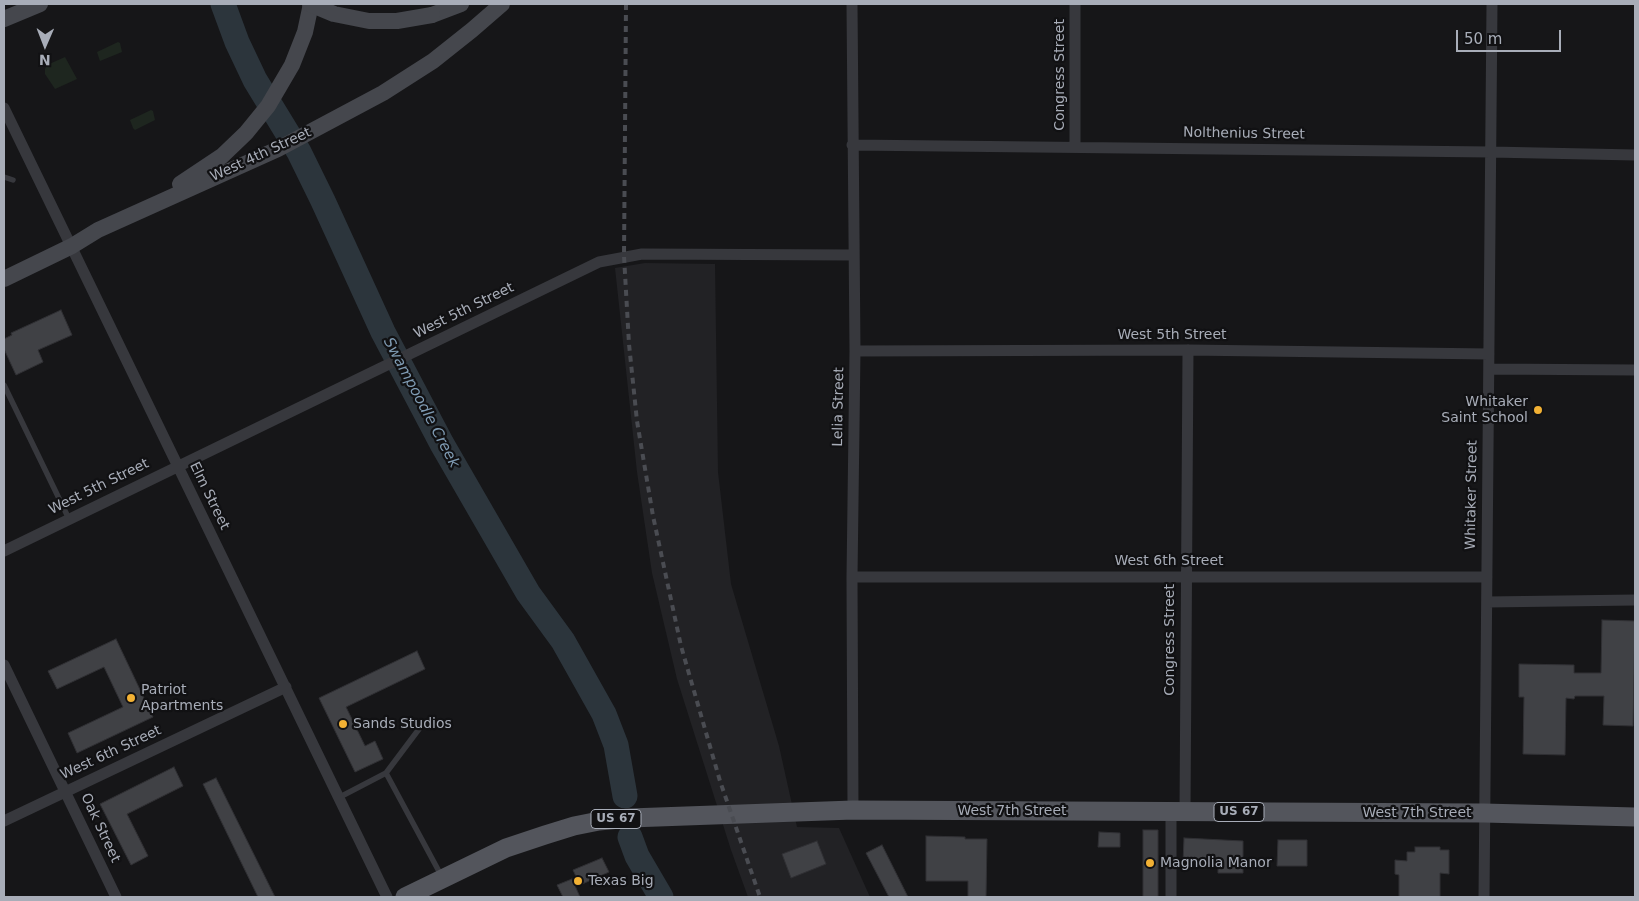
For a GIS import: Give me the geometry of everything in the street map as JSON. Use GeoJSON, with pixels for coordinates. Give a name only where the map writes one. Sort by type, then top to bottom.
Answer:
{"type":"FeatureCollection","features":[{"type":"Feature","properties":{"kind":"main road"},"geometry":{"type":"LineString","coordinates":[[4,19],[40,4]]}},
{"type":"Feature","properties":{"kind":"main road"},"geometry":{"type":"LineString","coordinates":[[146,209],[172,189],[210,165],[246,133],[268,106],[292,65],[305,32],[310,4],[334,14],[368,21],[397,22],[432,15],[461,4]]}},
{"type":"Feature","properties":{"kind":"main road","name":"West 4th Street"},"geometry":{"type":"LineString","coordinates":[[4,279],[72,246],[98,230],[309,134],[416,73],[472,30],[502,4]]}},
{"type":"Feature","properties":{"kind":"main road","name":"West 7th Street"},"geometry":{"type":"LineString","coordinates":[[405,897],[506,848],[574,826],[598,821],[630,818],[853,810],[1484,813],[1635,817]]}},
{"type":"Feature","properties":{"kind":"street","name":"Lelia Street"},"geometry":{"type":"LineString","coordinates":[[852,4],[855,350],[852,577],[853,810]]}},
{"type":"Feature","properties":{"kind":"street","name":"Congress Street"},"geometry":{"type":"LineString","coordinates":[[1075,4],[1075,146]]}},
{"type":"Feature","properties":{"kind":"street","name":"Whitaker Street"},"geometry":{"type":"LineString","coordinates":[[1484,897],[1492,4]]}},
{"type":"Feature","properties":{"kind":"street","name":"Elm Street"},"geometry":{"type":"LineString","coordinates":[[4,108],[387,897]]}},
{"type":"Feature","properties":{"kind":"street","name":"Nolthenius Street"},"geometry":{"type":"LineString","coordinates":[[852,145],[1075,146],[1635,155]]}},
{"type":"Feature","properties":{"kind":"street","name":"West 5th Street"},"geometry":{"type":"LineString","coordinates":[[4,551],[599,262],[642,254],[854,255]]}},
{"type":"Feature","properties":{"kind":"street","name":"West 5th Street"},"geometry":{"type":"LineString","coordinates":[[855,350],[1188,350],[1489,354]]}},
{"type":"Feature","properties":{"kind":"street","name":"Congress Street"},"geometry":{"type":"LineString","coordinates":[[1171,897],[1178,811],[1185,576],[1188,350]]}},
{"type":"Feature","properties":{"kind":"street"},"geometry":{"type":"LineString","coordinates":[[1489,369],[1635,370]]}},
{"type":"Feature","properties":{"kind":"street","name":"West 6th Street"},"geometry":{"type":"LineString","coordinates":[[852,577],[1487,577]]}},
{"type":"Feature","properties":{"kind":"street"},"geometry":{"type":"LineString","coordinates":[[1487,602],[1635,600]]}},
{"type":"Feature","properties":{"kind":"street","name":"Oak Street"},"geometry":{"type":"LineString","coordinates":[[4,665],[116,897]]}},
{"type":"Feature","properties":{"kind":"street","name":"West 6th Street"},"geometry":{"type":"LineString","coordinates":[[4,821],[286,687]]}},
{"type":"Feature","properties":{"kind":"lane"},"geometry":{"type":"LineString","coordinates":[[4,177],[13,180]]}},
{"type":"Feature","properties":{"kind":"lane"},"geometry":{"type":"LineString","coordinates":[[4,384],[69,519]]}},
{"type":"Feature","properties":{"kind":"lane"},"geometry":{"type":"LineString","coordinates":[[338,798],[386,773],[422,726]]}},
{"type":"Feature","properties":{"kind":"lane"},"geometry":{"type":"LineString","coordinates":[[386,773],[444,879]]}},
{"type":"Feature","properties":{"kind":"shaded area"},"geometry":{"type":"Polygon","coordinates":[[[118,42],[122,52],[100,61],[97,52],[118,42]]]}},
{"type":"Feature","properties":{"kind":"shaded area"},"geometry":{"type":"Polygon","coordinates":[[[65,57],[77,79],[55,89],[45,74],[45,69],[47,65],[65,57]]]}},
{"type":"Feature","properties":{"kind":"shaded area"},"geometry":{"type":"Polygon","coordinates":[[[151,110],[155,120],[135,130],[130,120],[151,110]]]}},
{"type":"Feature","properties":{"kind":"shaded area"},"geometry":{"type":"Polygon","coordinates":[[[645,263],[715,264],[718,472],[731,584],[779,746],[797,827],[839,828],[870,897],[748,897],[731,850],[677,679],[652,573],[637,472],[615,268],[645,263]]]}},
{"type":"Feature","properties":{"kind":"building"},"geometry":{"type":"Polygon","coordinates":[[[61,310],[72,335],[38,350],[43,362],[16,375],[4,349],[4,339],[12,335],[11,333],[61,310]]]}},
{"type":"Feature","properties":{"kind":"building"},"geometry":{"type":"Polygon","coordinates":[[[1602,620],[1635,621],[1633,726],[1603,725],[1604,696],[1575,696],[1574,699],[1566,698],[1565,755],[1523,754],[1524,697],[1519,697],[1519,664],[1574,665],[1574,673],[1601,673],[1602,620]]]}},
{"type":"Feature","properties":{"kind":"building","name":"Patriot Apartments"},"geometry":{"type":"Polygon","coordinates":[[[116,639],[153,717],[77,753],[68,733],[123,707],[104,667],[57,689],[48,671],[116,639]]]}},
{"type":"Feature","properties":{"kind":"building","name":"Sands Studios"},"geometry":{"type":"Polygon","coordinates":[[[417,651],[425,669],[346,707],[365,746],[375,741],[383,759],[355,772],[319,698],[417,651]]]}},
{"type":"Feature","properties":{"kind":"building"},"geometry":{"type":"Polygon","coordinates":[[[174,767],[183,786],[127,814],[148,856],[131,865],[100,804],[174,767]]]}},
{"type":"Feature","properties":{"kind":"building"},"geometry":{"type":"Polygon","coordinates":[[[216,778],[275,897],[258,897],[203,784],[216,778]]]}},
{"type":"Feature","properties":{"kind":"building","name":"Magnolia Manor"},"geometry":{"type":"Polygon","coordinates":[[[1143,830],[1158,830],[1158,897],[1143,897],[1143,830]]]}},
{"type":"Feature","properties":{"kind":"building"},"geometry":{"type":"Polygon","coordinates":[[[1099,832],[1120,833],[1120,847],[1098,847],[1099,832]]]}},
{"type":"Feature","properties":{"kind":"building"},"geometry":{"type":"Polygon","coordinates":[[[926,836],[987,839],[986,897],[968,897],[968,881],[926,881],[926,836]]]}},
{"type":"Feature","properties":{"kind":"building"},"geometry":{"type":"Polygon","coordinates":[[[1184,838],[1243,841],[1243,873],[1218,873],[1218,864],[1183,863],[1184,838]]]}},
{"type":"Feature","properties":{"kind":"building"},"geometry":{"type":"Polygon","coordinates":[[[1278,840],[1307,840],[1307,866],[1277,866],[1278,840]]]}},
{"type":"Feature","properties":{"kind":"building"},"geometry":{"type":"Polygon","coordinates":[[[817,841],[826,864],[791,878],[782,854],[817,841]]]}},
{"type":"Feature","properties":{"kind":"building"},"geometry":{"type":"Polygon","coordinates":[[[882,845],[908,897],[889,897],[866,853],[882,845]]]}},
{"type":"Feature","properties":{"kind":"building"},"geometry":{"type":"Polygon","coordinates":[[[1415,847],[1440,847],[1440,850],[1449,850],[1449,874],[1440,873],[1440,897],[1399,897],[1399,875],[1395,874],[1395,860],[1407,861],[1407,852],[1415,852],[1415,847]]]}},
{"type":"Feature","properties":{"kind":"building","name":"Texas Big"},"geometry":{"type":"Polygon","coordinates":[[[602,858],[609,872],[580,885],[573,870],[602,858]]]}},
{"type":"Feature","properties":{"kind":"building"},"geometry":{"type":"Polygon","coordinates":[[[572,879],[580,897],[563,897],[557,885],[572,879]]]}},
{"type":"Feature","properties":{"kind":"waterway","name":"Swampoodle Creek"},"geometry":{"type":"LineString","coordinates":[[223,4],[237,42],[255,80],[299,152],[383,332],[442,444],[528,593],[563,641],[604,714],[616,745],[625,796]]}},
{"type":"Feature","properties":{"kind":"waterway","name":"Swampoodle Creek"},"geometry":{"type":"LineString","coordinates":[[630,837],[637,856],[661,897]]}},
{"type":"Feature","properties":{"kind":"railway"},"geometry":{"type":"LineString","coordinates":[[626,4],[624,256],[629,344],[637,421],[653,516],[681,646],[720,781],[760,897]]}},
{"type":"Feature","properties":{"kind":"place","name":"Whitaker Saint School"},"geometry":{"type":"Point","coordinates":[1538,410]}},
{"type":"Feature","properties":{"kind":"place","name":"Patriot Apartments"},"geometry":{"type":"Point","coordinates":[131,698]}},
{"type":"Feature","properties":{"kind":"place","name":"Sands Studios"},"geometry":{"type":"Point","coordinates":[343,724]}},
{"type":"Feature","properties":{"kind":"place","name":"Magnolia Manor"},"geometry":{"type":"Point","coordinates":[1150,863]}},
{"type":"Feature","properties":{"kind":"place","name":"Texas Big"},"geometry":{"type":"Point","coordinates":[578,881]}}]}
